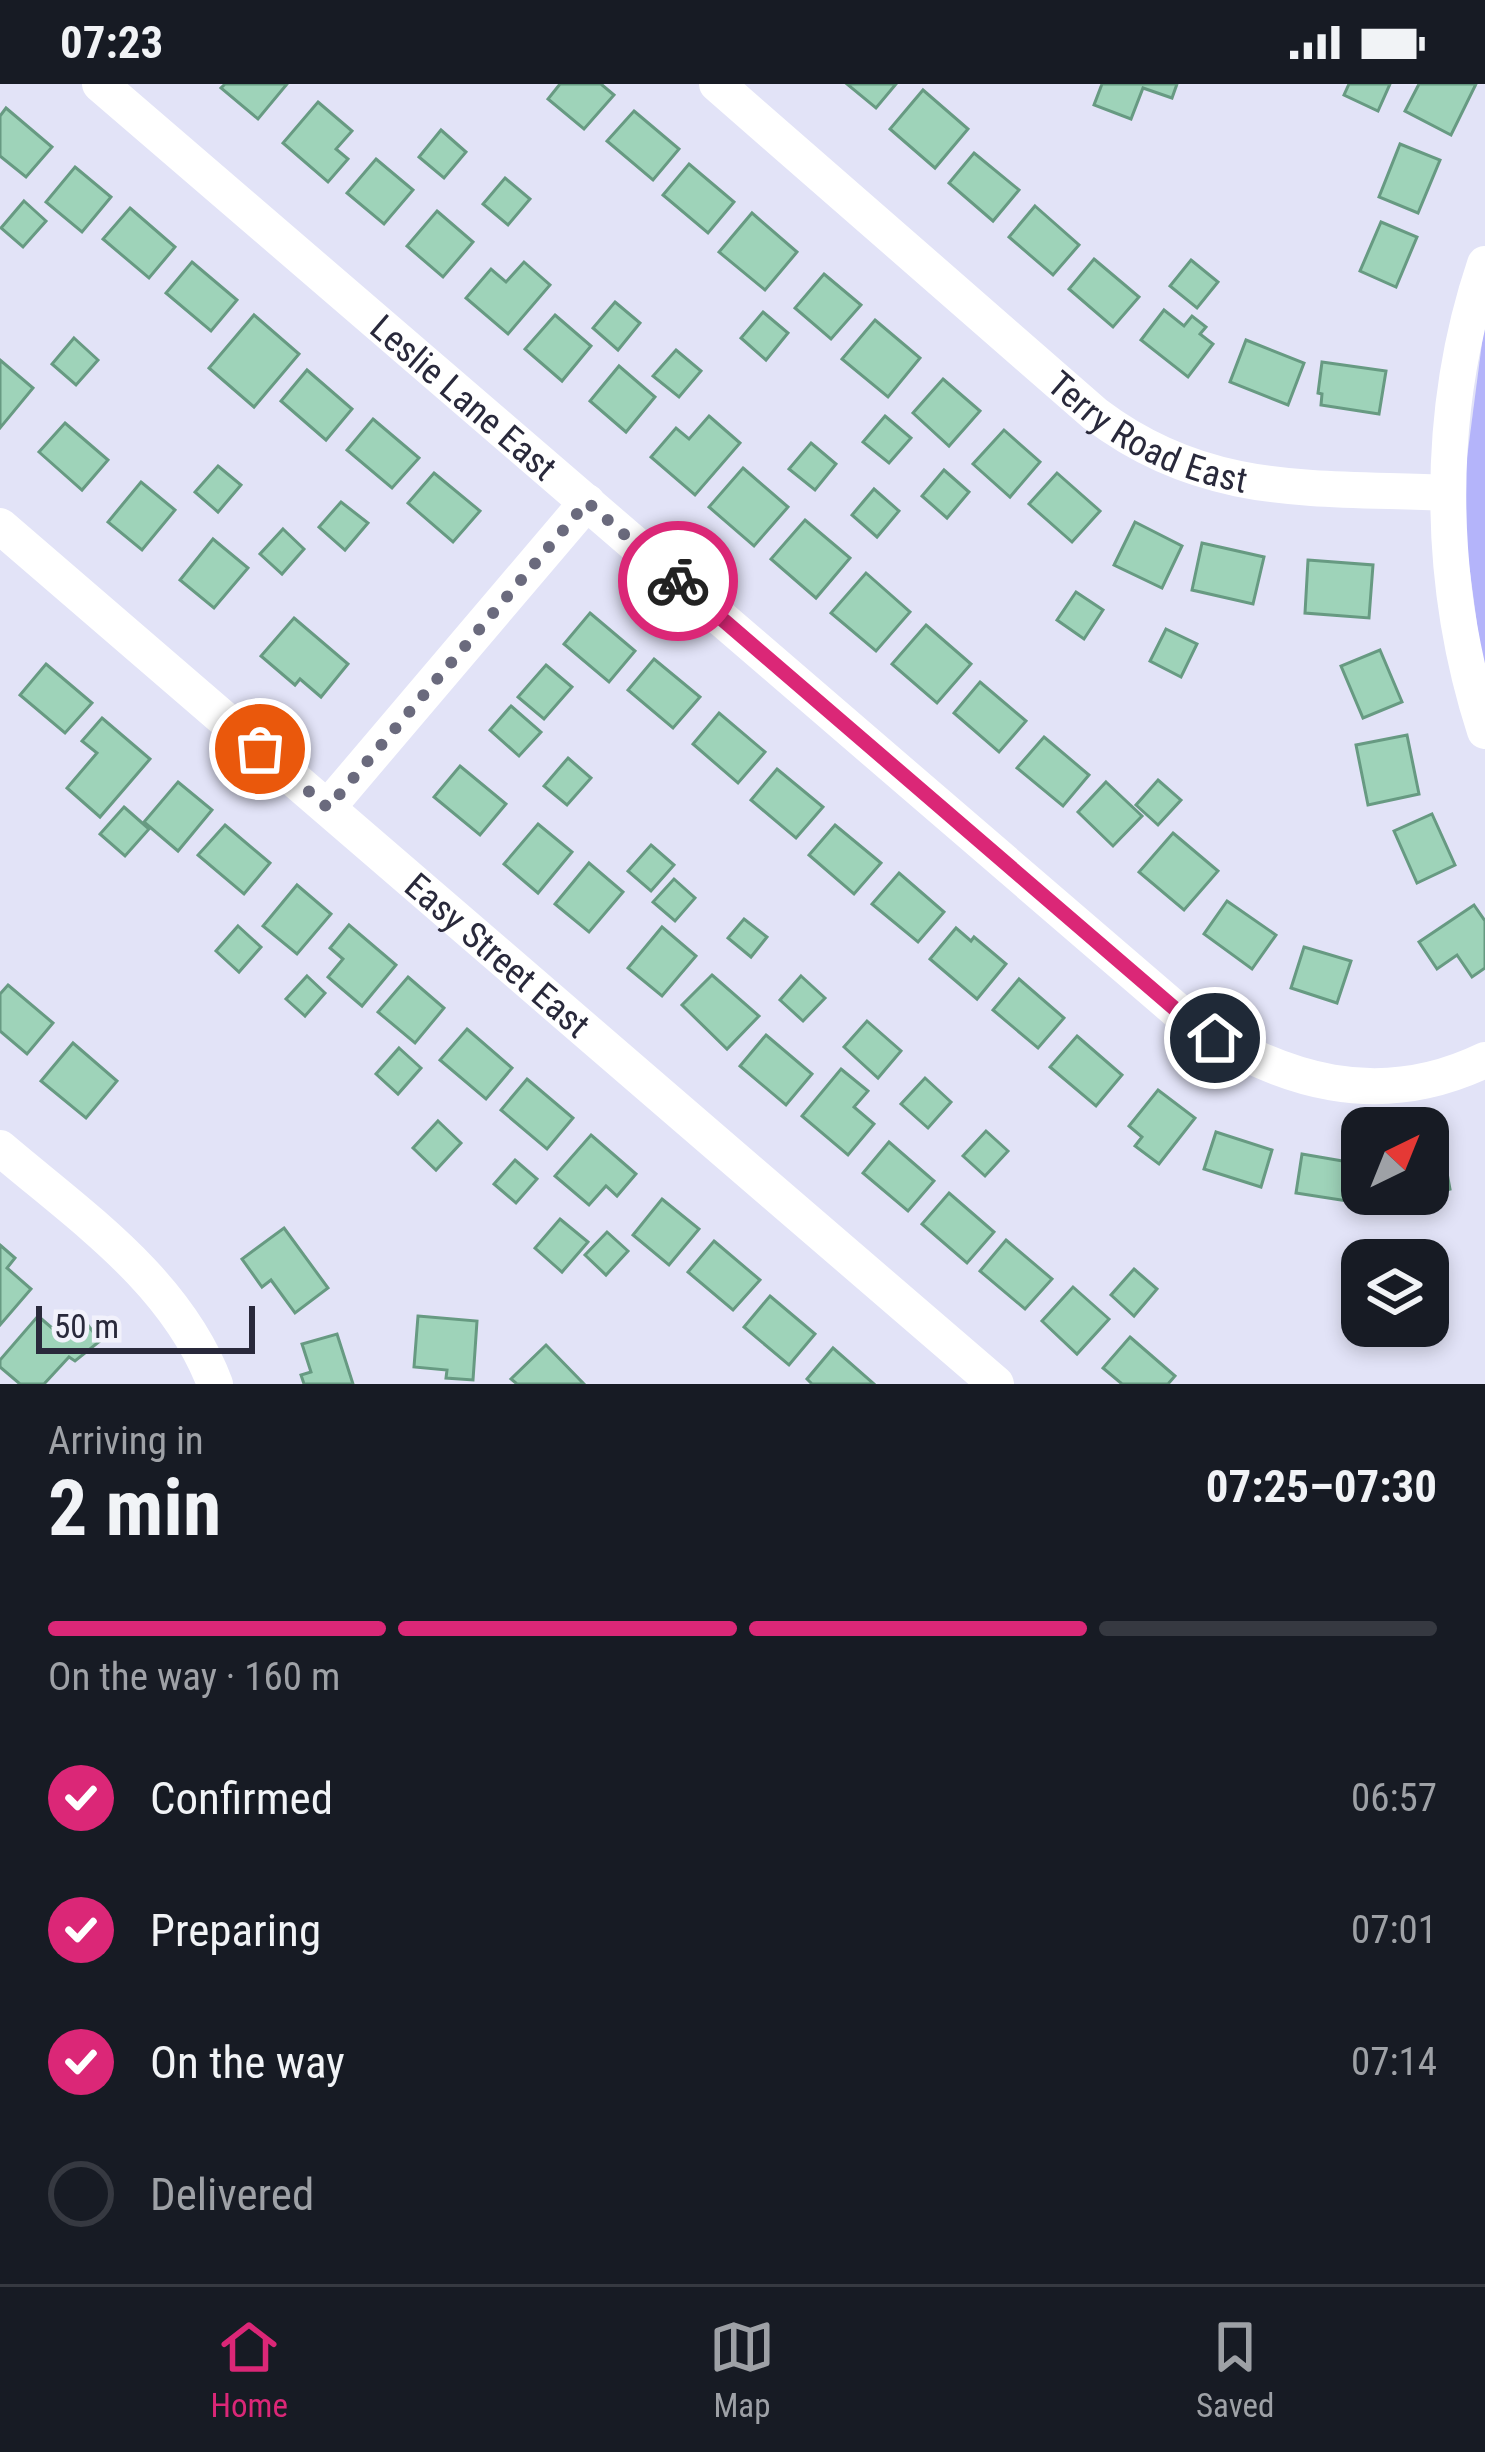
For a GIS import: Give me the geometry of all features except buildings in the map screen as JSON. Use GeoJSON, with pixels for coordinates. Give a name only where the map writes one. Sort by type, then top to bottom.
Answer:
{"type":"FeatureCollection","features":[{"type":"Feature","properties":{"kind":"street","name":"Leslie Lane East"},"geometry":{"type":"LineString","coordinates":[[100,84],[1189,1021],[1240,1054],[1282,1072],[1321,1081],[1401,1087],[1485,1060]]}},
{"type":"Feature","properties":{"kind":"street","name":"Terry Road East"},"geometry":{"type":"LineString","coordinates":[[717,84],[1095,414],[1143,447],[1202,472],[1249,482],[1448,493]]}},
{"type":"Feature","properties":{"kind":"street"},"geometry":{"type":"LineString","coordinates":[[1485,264],[1474,296],[1453,408],[1448,493],[1455,601],[1485,731]]}},
{"type":"Feature","properties":{"kind":"street"},"geometry":{"type":"LineString","coordinates":[[328,808],[587,502]]}},
{"type":"Feature","properties":{"kind":"street","name":"Easy Street East"},"geometry":{"type":"LineString","coordinates":[[0,526],[996,1384]]}},
{"type":"Feature","properties":{"kind":"street"},"geometry":{"type":"LineString","coordinates":[[0,1148],[153,1282],[178,1315],[214,1384]]}},
{"type":"Feature","properties":{"kind":"shaded area"},"geometry":{"type":"Polygon","coordinates":[[[1485,320],[1485,684],[1461,504],[1485,320]]]}},
{"type":"Feature","properties":{"kind":"way so far"},"geometry":{"type":"LineString","coordinates":[[260,749],[328,808],[587,502],[678,581]]}},
{"type":"Feature","properties":{"kind":"route"},"geometry":{"type":"LineString","coordinates":[[678,581],[1189,1021],[1215,1038]]}}]}
